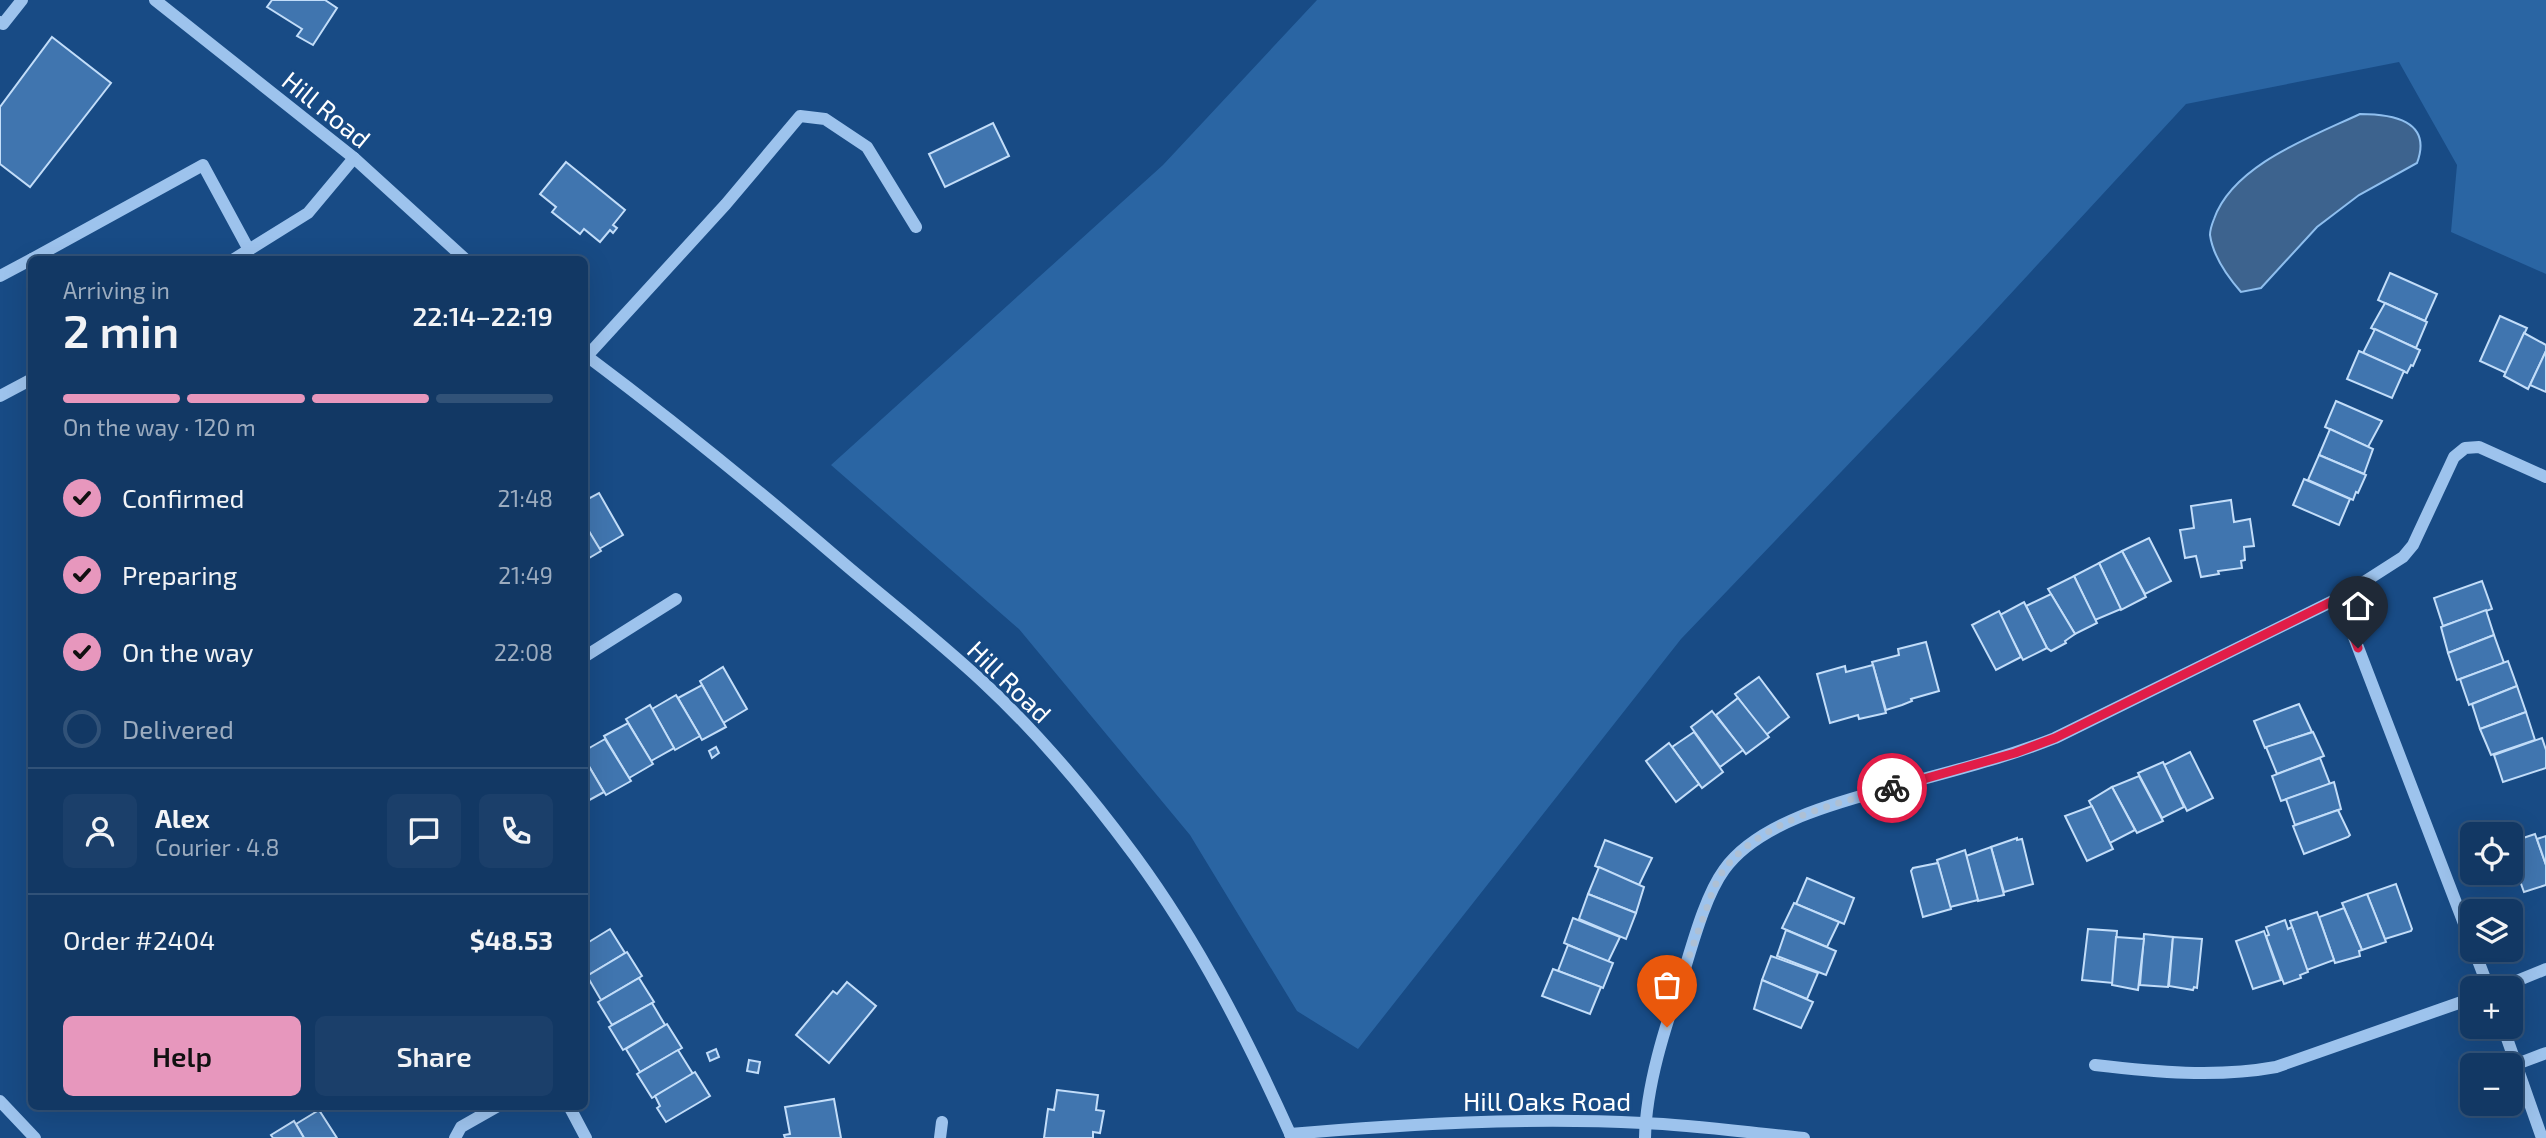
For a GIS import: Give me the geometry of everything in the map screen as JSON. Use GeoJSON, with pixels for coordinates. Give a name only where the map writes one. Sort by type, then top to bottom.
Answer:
{"type":"FeatureCollection","features":[{"type":"Feature","properties":{"kind":"street"},"geometry":{"type":"LineString","coordinates":[[0,22],[3,24],[22,0]]}},
{"type":"Feature","properties":{"kind":"street","name":"Hill Road"},"geometry":{"type":"LineString","coordinates":[[155,0],[354,158],[463,256]]}},
{"type":"Feature","properties":{"kind":"street"},"geometry":{"type":"LineString","coordinates":[[588,353],[726,204],[800,116],[825,119],[867,147],[916,227]]}},
{"type":"Feature","properties":{"kind":"street"},"geometry":{"type":"LineString","coordinates":[[239,256],[308,213],[354,158]]}},
{"type":"Feature","properties":{"kind":"street"},"geometry":{"type":"LineString","coordinates":[[37,256],[203,165],[249,250]]}},
{"type":"Feature","properties":{"kind":"street"},"geometry":{"type":"LineString","coordinates":[[0,276],[28,261]]}},
{"type":"Feature","properties":{"kind":"street","name":"Hill Road"},"geometry":{"type":"LineString","coordinates":[[588,357],[744,478],[983,682],[1026,726],[1119,835],[1177,918],[1217,985],[1256,1059],[1291,1136]]}},
{"type":"Feature","properties":{"kind":"street"},"geometry":{"type":"LineString","coordinates":[[0,396],[28,381]]}},
{"type":"Feature","properties":{"kind":"street"},"geometry":{"type":"LineString","coordinates":[[1644,1138],[1661,1047],[1693,944],[1715,885],[1733,860],[1759,838],[1786,822],[1858,797],[2015,753],[2055,738],[2339,598],[2403,556],[2413,545],[2459,452],[2465,448],[2479,447],[2546,477]]}},
{"type":"Feature","properties":{"kind":"street"},"geometry":{"type":"LineString","coordinates":[[2339,598],[2460,915]]}},
{"type":"Feature","properties":{"kind":"street"},"geometry":{"type":"LineString","coordinates":[[588,654],[676,599]]}},
{"type":"Feature","properties":{"kind":"street"},"geometry":{"type":"LineString","coordinates":[[2523,979],[2546,970]]}},
{"type":"Feature","properties":{"kind":"street"},"geometry":{"type":"LineString","coordinates":[[2095,1065],[2156,1072],[2240,1073],[2265,1069],[2460,1002]]}},
{"type":"Feature","properties":{"kind":"street"},"geometry":{"type":"LineString","coordinates":[[2523,1061],[2546,1053]]}},
{"type":"Feature","properties":{"kind":"street"},"geometry":{"type":"LineString","coordinates":[[2523,1081],[2542,1138]]}},
{"type":"Feature","properties":{"kind":"street"},"geometry":{"type":"LineString","coordinates":[[0,1101],[35,1138]]}},
{"type":"Feature","properties":{"kind":"street"},"geometry":{"type":"LineString","coordinates":[[455,1138],[461,1127],[491,1110]]}},
{"type":"Feature","properties":{"kind":"street"},"geometry":{"type":"LineString","coordinates":[[571,1110],[586,1138]]}},
{"type":"Feature","properties":{"kind":"street","name":"Hill Oaks Road"},"geometry":{"type":"LineString","coordinates":[[1291,1136],[1400,1125],[1507,1120],[1645,1123],[1804,1138]]}},
{"type":"Feature","properties":{"kind":"street"},"geometry":{"type":"LineString","coordinates":[[940,1138],[942,1122]]}},
{"type":"Feature","properties":{"kind":"shaded area"},"geometry":{"type":"Polygon","coordinates":[[[1317,0],[2546,0],[2546,274],[2451,232],[2457,165],[2399,62],[2186,104],[1978,329],[1681,639],[1358,1049],[1297,1011],[1190,835],[1019,629],[831,465],[1163,165],[1317,0]]]}},
{"type":"Feature","properties":{"kind":"shaded area"},"geometry":{"type":"Polygon","coordinates":[[[2360,114],[2396,118],[2406,122],[2419,137],[2417,163],[2359,195],[2317,227],[2261,288],[2241,292],[2221,265],[2210,235],[2214,219],[2224,200],[2238,183],[2276,155],[2360,114]]]}},
{"type":"Feature","properties":{"kind":"building"},"geometry":{"type":"Polygon","coordinates":[[[272,0],[325,0],[337,8],[313,45],[297,36],[302,29],[267,7],[272,0]]]}},
{"type":"Feature","properties":{"kind":"building"},"geometry":{"type":"Polygon","coordinates":[[[52,37],[111,83],[30,187],[0,164],[0,107],[52,37]]]}},
{"type":"Feature","properties":{"kind":"building"},"geometry":{"type":"Polygon","coordinates":[[[993,123],[1009,156],[945,187],[929,154],[993,123]]]}},
{"type":"Feature","properties":{"kind":"building"},"geometry":{"type":"Polygon","coordinates":[[[566,162],[625,210],[613,225],[617,228],[613,233],[610,230],[600,242],[584,229],[580,234],[552,212],[556,207],[540,194],[566,162]]]}},
{"type":"Feature","properties":{"kind":"building"},"geometry":{"type":"Polygon","coordinates":[[[2390,273],[2437,294],[2425,321],[2378,300],[2390,273]]]}},
{"type":"Feature","properties":{"kind":"building"},"geometry":{"type":"Polygon","coordinates":[[[2385,303],[2427,322],[2416,348],[2371,328],[2385,303]]]}},
{"type":"Feature","properties":{"kind":"building"},"geometry":{"type":"Polygon","coordinates":[[[2500,316],[2527,328],[2506,373],[2480,361],[2500,316]]]}},
{"type":"Feature","properties":{"kind":"building"},"geometry":{"type":"Polygon","coordinates":[[[2375,329],[2420,350],[2407,373],[2363,353],[2375,329]]]}},
{"type":"Feature","properties":{"kind":"building"},"geometry":{"type":"Polygon","coordinates":[[[2524,333],[2546,345],[2546,351],[2528,389],[2504,376],[2524,333]]]}},
{"type":"Feature","properties":{"kind":"building"},"geometry":{"type":"Polygon","coordinates":[[[2359,351],[2404,371],[2392,398],[2347,379],[2359,351]]]}},
{"type":"Feature","properties":{"kind":"building"},"geometry":{"type":"Polygon","coordinates":[[[2546,351],[2546,392],[2530,385],[2546,351]]]}},
{"type":"Feature","properties":{"kind":"building"},"geometry":{"type":"Polygon","coordinates":[[[2336,401],[2382,421],[2368,447],[2325,427],[2336,401]]]}},
{"type":"Feature","properties":{"kind":"building"},"geometry":{"type":"Polygon","coordinates":[[[2330,429],[2373,449],[2364,474],[2319,455],[2330,429]]]}},
{"type":"Feature","properties":{"kind":"building"},"geometry":{"type":"Polygon","coordinates":[[[2319,455],[2366,475],[2353,500],[2308,480],[2319,455]]]}},
{"type":"Feature","properties":{"kind":"building"},"geometry":{"type":"Polygon","coordinates":[[[2304,479],[2350,499],[2339,525],[2293,505],[2304,479]]]}},
{"type":"Feature","properties":{"kind":"building"},"geometry":{"type":"Polygon","coordinates":[[[599,493],[623,535],[599,549],[588,530],[588,499],[599,493]]]}},
{"type":"Feature","properties":{"kind":"building"},"geometry":{"type":"Polygon","coordinates":[[[2231,500],[2234,522],[2250,519],[2254,546],[2244,547],[2245,560],[2241,561],[2242,568],[2218,571],[2219,574],[2201,577],[2196,556],[2185,558],[2180,530],[2194,528],[2191,506],[2231,500]]]}},
{"type":"Feature","properties":{"kind":"building"},"geometry":{"type":"Polygon","coordinates":[[[588,530],[601,551],[588,559],[588,530]]]}},
{"type":"Feature","properties":{"kind":"building"},"geometry":{"type":"Polygon","coordinates":[[[2149,538],[2171,581],[2145,594],[2122,551],[2149,538]]]}},
{"type":"Feature","properties":{"kind":"building"},"geometry":{"type":"Polygon","coordinates":[[[2122,551],[2146,597],[2121,610],[2099,563],[2122,551]]]}},
{"type":"Feature","properties":{"kind":"building"},"geometry":{"type":"Polygon","coordinates":[[[2099,563],[2121,609],[2095,620],[2074,576],[2099,563]]]}},
{"type":"Feature","properties":{"kind":"building"},"geometry":{"type":"Polygon","coordinates":[[[2074,576],[2097,623],[2075,634],[2048,589],[2074,576]]]}},
{"type":"Feature","properties":{"kind":"building"},"geometry":{"type":"Polygon","coordinates":[[[2482,581],[2492,609],[2443,626],[2434,598],[2482,581]]]}},
{"type":"Feature","properties":{"kind":"building"},"geometry":{"type":"Polygon","coordinates":[[[2051,594],[2075,634],[2065,641],[2066,643],[2051,651],[2026,606],[2051,594]]]}},
{"type":"Feature","properties":{"kind":"building"},"geometry":{"type":"Polygon","coordinates":[[[2024,602],[2047,648],[2023,660],[2000,615],[2024,602]]]}},
{"type":"Feature","properties":{"kind":"building"},"geometry":{"type":"Polygon","coordinates":[[[2486,610],[2494,635],[2448,653],[2441,627],[2486,610]]]}},
{"type":"Feature","properties":{"kind":"building"},"geometry":{"type":"Polygon","coordinates":[[[1999,611],[2021,657],[1996,670],[1972,625],[1999,611]]]}},
{"type":"Feature","properties":{"kind":"building"},"geometry":{"type":"Polygon","coordinates":[[[2494,635],[2504,663],[2457,680],[2448,653],[2494,635]]]}},
{"type":"Feature","properties":{"kind":"building"},"geometry":{"type":"Polygon","coordinates":[[[1926,642],[1939,691],[1886,710],[1872,662],[1899,655],[1898,649],[1926,642]]]}},
{"type":"Feature","properties":{"kind":"building"},"geometry":{"type":"Polygon","coordinates":[[[2508,661],[2517,686],[2469,705],[2460,679],[2508,661]]]}},
{"type":"Feature","properties":{"kind":"building"},"geometry":{"type":"Polygon","coordinates":[[[1873,665],[1886,713],[1859,719],[1858,715],[1830,723],[1817,674],[1845,666],[1846,672],[1873,665]]]}},
{"type":"Feature","properties":{"kind":"building"},"geometry":{"type":"Polygon","coordinates":[[[723,667],[747,709],[723,723],[700,681],[723,667]]]}},
{"type":"Feature","properties":{"kind":"building"},"geometry":{"type":"Polygon","coordinates":[[[1759,677],[1789,717],[1766,735],[1735,694],[1759,677]]]}},
{"type":"Feature","properties":{"kind":"building"},"geometry":{"type":"Polygon","coordinates":[[[702,685],[726,727],[702,740],[678,698],[702,685]]]}},
{"type":"Feature","properties":{"kind":"building"},"geometry":{"type":"Polygon","coordinates":[[[2517,686],[2526,712],[2480,729],[2472,704],[2517,686]]]}},
{"type":"Feature","properties":{"kind":"building"},"geometry":{"type":"Polygon","coordinates":[[[676,695],[700,736],[675,750],[652,709],[676,695]]]}},
{"type":"Feature","properties":{"kind":"building"},"geometry":{"type":"Polygon","coordinates":[[[1738,698],[1769,737],[1746,754],[1716,715],[1738,698]]]}},
{"type":"Feature","properties":{"kind":"building"},"geometry":{"type":"Polygon","coordinates":[[[2299,704],[2312,732],[2265,748],[2254,721],[2299,704]]]}},
{"type":"Feature","properties":{"kind":"building"},"geometry":{"type":"Polygon","coordinates":[[[650,705],[674,748],[651,761],[626,719],[650,705]]]}},
{"type":"Feature","properties":{"kind":"building"},"geometry":{"type":"Polygon","coordinates":[[[1712,711],[1743,750],[1720,767],[1691,727],[1712,711]]]}},
{"type":"Feature","properties":{"kind":"building"},"geometry":{"type":"Polygon","coordinates":[[[2526,712],[2535,740],[2491,755],[2480,729],[2526,712]]]}},
{"type":"Feature","properties":{"kind":"building"},"geometry":{"type":"Polygon","coordinates":[[[628,723],[653,764],[629,778],[604,736],[628,723]]]}},
{"type":"Feature","properties":{"kind":"building"},"geometry":{"type":"Polygon","coordinates":[[[1694,732],[1723,772],[1702,788],[1672,747],[1694,732]]]}},
{"type":"Feature","properties":{"kind":"building"},"geometry":{"type":"Polygon","coordinates":[[[2313,732],[2324,756],[2277,774],[2266,747],[2313,732]]]}},
{"type":"Feature","properties":{"kind":"building"},"geometry":{"type":"Polygon","coordinates":[[[2542,738],[2546,750],[2546,768],[2503,782],[2494,755],[2542,738]]]}},
{"type":"Feature","properties":{"kind":"building"},"geometry":{"type":"Polygon","coordinates":[[[605,739],[631,781],[606,795],[588,765],[588,749],[605,739]]]}},
{"type":"Feature","properties":{"kind":"building"},"geometry":{"type":"Polygon","coordinates":[[[1669,743],[1699,784],[1676,802],[1646,761],[1669,743]]]}},
{"type":"Feature","properties":{"kind":"building"},"geometry":{"type":"Polygon","coordinates":[[[716,747],[719,753],[712,758],[709,751],[716,747]]]}},
{"type":"Feature","properties":{"kind":"building"},"geometry":{"type":"Polygon","coordinates":[[[2190,752],[2213,798],[2187,811],[2164,765],[2190,752]]]}},
{"type":"Feature","properties":{"kind":"building"},"geometry":{"type":"Polygon","coordinates":[[[2320,758],[2330,784],[2281,801],[2272,776],[2320,758]]]}},
{"type":"Feature","properties":{"kind":"building"},"geometry":{"type":"Polygon","coordinates":[[[2163,762],[2184,807],[2162,818],[2138,773],[2163,762]]]}},
{"type":"Feature","properties":{"kind":"building"},"geometry":{"type":"Polygon","coordinates":[[[588,765],[604,792],[588,801],[588,765]]]}},
{"type":"Feature","properties":{"kind":"building"},"geometry":{"type":"Polygon","coordinates":[[[2139,776],[2163,821],[2137,833],[2112,787],[2139,776]]]}},
{"type":"Feature","properties":{"kind":"building"},"geometry":{"type":"Polygon","coordinates":[[[2334,782],[2341,809],[2295,825],[2286,799],[2334,782]]]}},
{"type":"Feature","properties":{"kind":"building"},"geometry":{"type":"Polygon","coordinates":[[[2112,787],[2135,830],[2110,843],[2089,801],[2112,787]]]}},
{"type":"Feature","properties":{"kind":"building"},"geometry":{"type":"Polygon","coordinates":[[[2092,806],[2113,849],[2087,861],[2065,816],[2092,806]]]}},
{"type":"Feature","properties":{"kind":"building"},"geometry":{"type":"Polygon","coordinates":[[[2338,810],[2350,835],[2304,854],[2293,826],[2338,810]]]}},
{"type":"Feature","properties":{"kind":"building"},"geometry":{"type":"Polygon","coordinates":[[[2535,834],[2546,865],[2546,885],[2524,892],[2521,885],[2523,838],[2535,834]]]}},
{"type":"Feature","properties":{"kind":"building"},"geometry":{"type":"Polygon","coordinates":[[[2546,836],[2546,865],[2537,839],[2546,836]]]}},
{"type":"Feature","properties":{"kind":"building"},"geometry":{"type":"Polygon","coordinates":[[[2017,838],[2022,839],[2033,884],[2004,892],[1991,847],[2017,838]]]}},
{"type":"Feature","properties":{"kind":"building"},"geometry":{"type":"Polygon","coordinates":[[[1605,840],[1652,858],[1639,885],[1595,866],[1605,840]]]}},
{"type":"Feature","properties":{"kind":"building"},"geometry":{"type":"Polygon","coordinates":[[[1991,847],[2004,895],[1978,901],[1966,856],[1991,847]]]}},
{"type":"Feature","properties":{"kind":"building"},"geometry":{"type":"Polygon","coordinates":[[[1965,850],[1978,900],[1950,907],[1937,860],[1965,850]]]}},
{"type":"Feature","properties":{"kind":"building"},"geometry":{"type":"Polygon","coordinates":[[[1938,863],[1951,909],[1923,917],[1911,871],[1913,868],[1938,863]]]}},
{"type":"Feature","properties":{"kind":"building"},"geometry":{"type":"Polygon","coordinates":[[[1599,867],[1644,887],[1636,913],[1588,894],[1599,867]]]}},
{"type":"Feature","properties":{"kind":"building"},"geometry":{"type":"Polygon","coordinates":[[[1807,878],[1854,898],[1844,924],[1796,904],[1807,878]]]}},
{"type":"Feature","properties":{"kind":"building"},"geometry":{"type":"Polygon","coordinates":[[[2396,884],[2412,929],[2385,939],[2367,894],[2396,884]]]}},
{"type":"Feature","properties":{"kind":"building"},"geometry":{"type":"Polygon","coordinates":[[[1588,894],[1636,913],[1626,939],[1579,919],[1588,894]]]}},
{"type":"Feature","properties":{"kind":"building"},"geometry":{"type":"Polygon","coordinates":[[[2367,894],[2386,942],[2362,950],[2342,903],[2367,894]]]}},
{"type":"Feature","properties":{"kind":"building"},"geometry":{"type":"Polygon","coordinates":[[[1794,903],[1839,922],[1827,947],[1782,928],[1794,903]]]}},
{"type":"Feature","properties":{"kind":"building"},"geometry":{"type":"Polygon","coordinates":[[[2344,908],[2362,950],[2359,951],[2360,956],[2335,963],[2319,917],[2344,908]]]}},
{"type":"Feature","properties":{"kind":"building"},"geometry":{"type":"Polygon","coordinates":[[[2317,912],[2334,960],[2307,970],[2290,921],[2317,912]]]}},
{"type":"Feature","properties":{"kind":"building"},"geometry":{"type":"Polygon","coordinates":[[[1573,918],[1620,937],[1608,962],[1564,943],[1573,918]]]}},
{"type":"Feature","properties":{"kind":"building"},"geometry":{"type":"Polygon","coordinates":[[[2285,920],[2288,929],[2292,927],[2308,972],[2300,975],[2301,978],[2284,984],[2266,936],[2269,935],[2266,927],[2285,920]]]}},
{"type":"Feature","properties":{"kind":"building"},"geometry":{"type":"Polygon","coordinates":[[[610,929],[625,953],[588,975],[588,943],[610,929]]]}},
{"type":"Feature","properties":{"kind":"building"},"geometry":{"type":"Polygon","coordinates":[[[2088,929],[2117,931],[2113,983],[2082,980],[2088,929]]]}},
{"type":"Feature","properties":{"kind":"building"},"geometry":{"type":"Polygon","coordinates":[[[1786,930],[1836,951],[1826,975],[1777,956],[1786,930]]]}},
{"type":"Feature","properties":{"kind":"building"},"geometry":{"type":"Polygon","coordinates":[[[2264,931],[2281,980],[2253,989],[2236,941],[2264,931]]]}},
{"type":"Feature","properties":{"kind":"building"},"geometry":{"type":"Polygon","coordinates":[[[2144,934],[2173,937],[2168,987],[2140,985],[2144,934]]]}},
{"type":"Feature","properties":{"kind":"building"},"geometry":{"type":"Polygon","coordinates":[[[2116,937],[2144,939],[2138,990],[2112,985],[2116,937]]]}},
{"type":"Feature","properties":{"kind":"building"},"geometry":{"type":"Polygon","coordinates":[[[2173,937],[2202,939],[2197,988],[2194,987],[2193,990],[2169,986],[2173,937]]]}},
{"type":"Feature","properties":{"kind":"building"},"geometry":{"type":"Polygon","coordinates":[[[1568,945],[1613,963],[1603,988],[1558,971],[1568,945]]]}},
{"type":"Feature","properties":{"kind":"building"},"geometry":{"type":"Polygon","coordinates":[[[627,952],[642,976],[601,1000],[588,975],[627,952]]]}},
{"type":"Feature","properties":{"kind":"building"},"geometry":{"type":"Polygon","coordinates":[[[1771,956],[1818,973],[1807,999],[1762,980],[1771,956]]]}},
{"type":"Feature","properties":{"kind":"building"},"geometry":{"type":"Polygon","coordinates":[[[1553,969],[1601,987],[1590,1014],[1542,996],[1553,969]]]}},
{"type":"Feature","properties":{"kind":"building"},"geometry":{"type":"Polygon","coordinates":[[[639,978],[654,1002],[612,1025],[598,1002],[639,978]]]}},
{"type":"Feature","properties":{"kind":"building"},"geometry":{"type":"Polygon","coordinates":[[[1762,980],[1813,1002],[1801,1028],[1754,1009],[1762,980]]]}},
{"type":"Feature","properties":{"kind":"building"},"geometry":{"type":"Polygon","coordinates":[[[847,982],[876,1006],[829,1063],[796,1035],[833,991],[837,994],[847,982]]]}},
{"type":"Feature","properties":{"kind":"building"},"geometry":{"type":"Polygon","coordinates":[[[652,1003],[665,1025],[623,1050],[609,1027],[652,1003]]]}},
{"type":"Feature","properties":{"kind":"building"},"geometry":{"type":"Polygon","coordinates":[[[667,1024],[682,1048],[640,1072],[626,1049],[667,1024]]]}},
{"type":"Feature","properties":{"kind":"building"},"geometry":{"type":"Polygon","coordinates":[[[716,1049],[719,1057],[710,1061],[707,1053],[716,1049]]]}},
{"type":"Feature","properties":{"kind":"building"},"geometry":{"type":"Polygon","coordinates":[[[678,1050],[693,1074],[652,1098],[637,1074],[678,1050]]]}},
{"type":"Feature","properties":{"kind":"building"},"geometry":{"type":"Polygon","coordinates":[[[749,1060],[760,1062],[758,1073],[747,1071],[749,1060]]]}},
{"type":"Feature","properties":{"kind":"building"},"geometry":{"type":"Polygon","coordinates":[[[695,1072],[710,1096],[666,1122],[657,1108],[660,1106],[655,1096],[695,1072]]]}},
{"type":"Feature","properties":{"kind":"building"},"geometry":{"type":"Polygon","coordinates":[[[1057,1090],[1098,1095],[1096,1110],[1104,1111],[1100,1133],[1093,1132],[1093,1138],[1044,1138],[1048,1109],[1054,1110],[1057,1090]]]}},
{"type":"Feature","properties":{"kind":"building"},"geometry":{"type":"Polygon","coordinates":[[[834,1099],[841,1138],[785,1138],[784,1135],[790,1134],[785,1107],[834,1099]]]}},
{"type":"Feature","properties":{"kind":"building"},"geometry":{"type":"Polygon","coordinates":[[[319,1110],[337,1138],[304,1138],[296,1124],[319,1110]]]}},
{"type":"Feature","properties":{"kind":"building"},"geometry":{"type":"Polygon","coordinates":[[[294,1121],[304,1138],[273,1138],[271,1135],[294,1121]]]}},
{"type":"Feature","properties":{"kind":"way so far"},"geometry":{"type":"LineString","coordinates":[[1667,1027],[1693,944],[1715,885],[1724,869],[1745,848],[1786,822],[1892,788]]}},
{"type":"Feature","properties":{"kind":"route"},"geometry":{"type":"LineString","coordinates":[[1892,788],[2015,753],[2055,738],[2339,598],[2358,648]]}}]}
